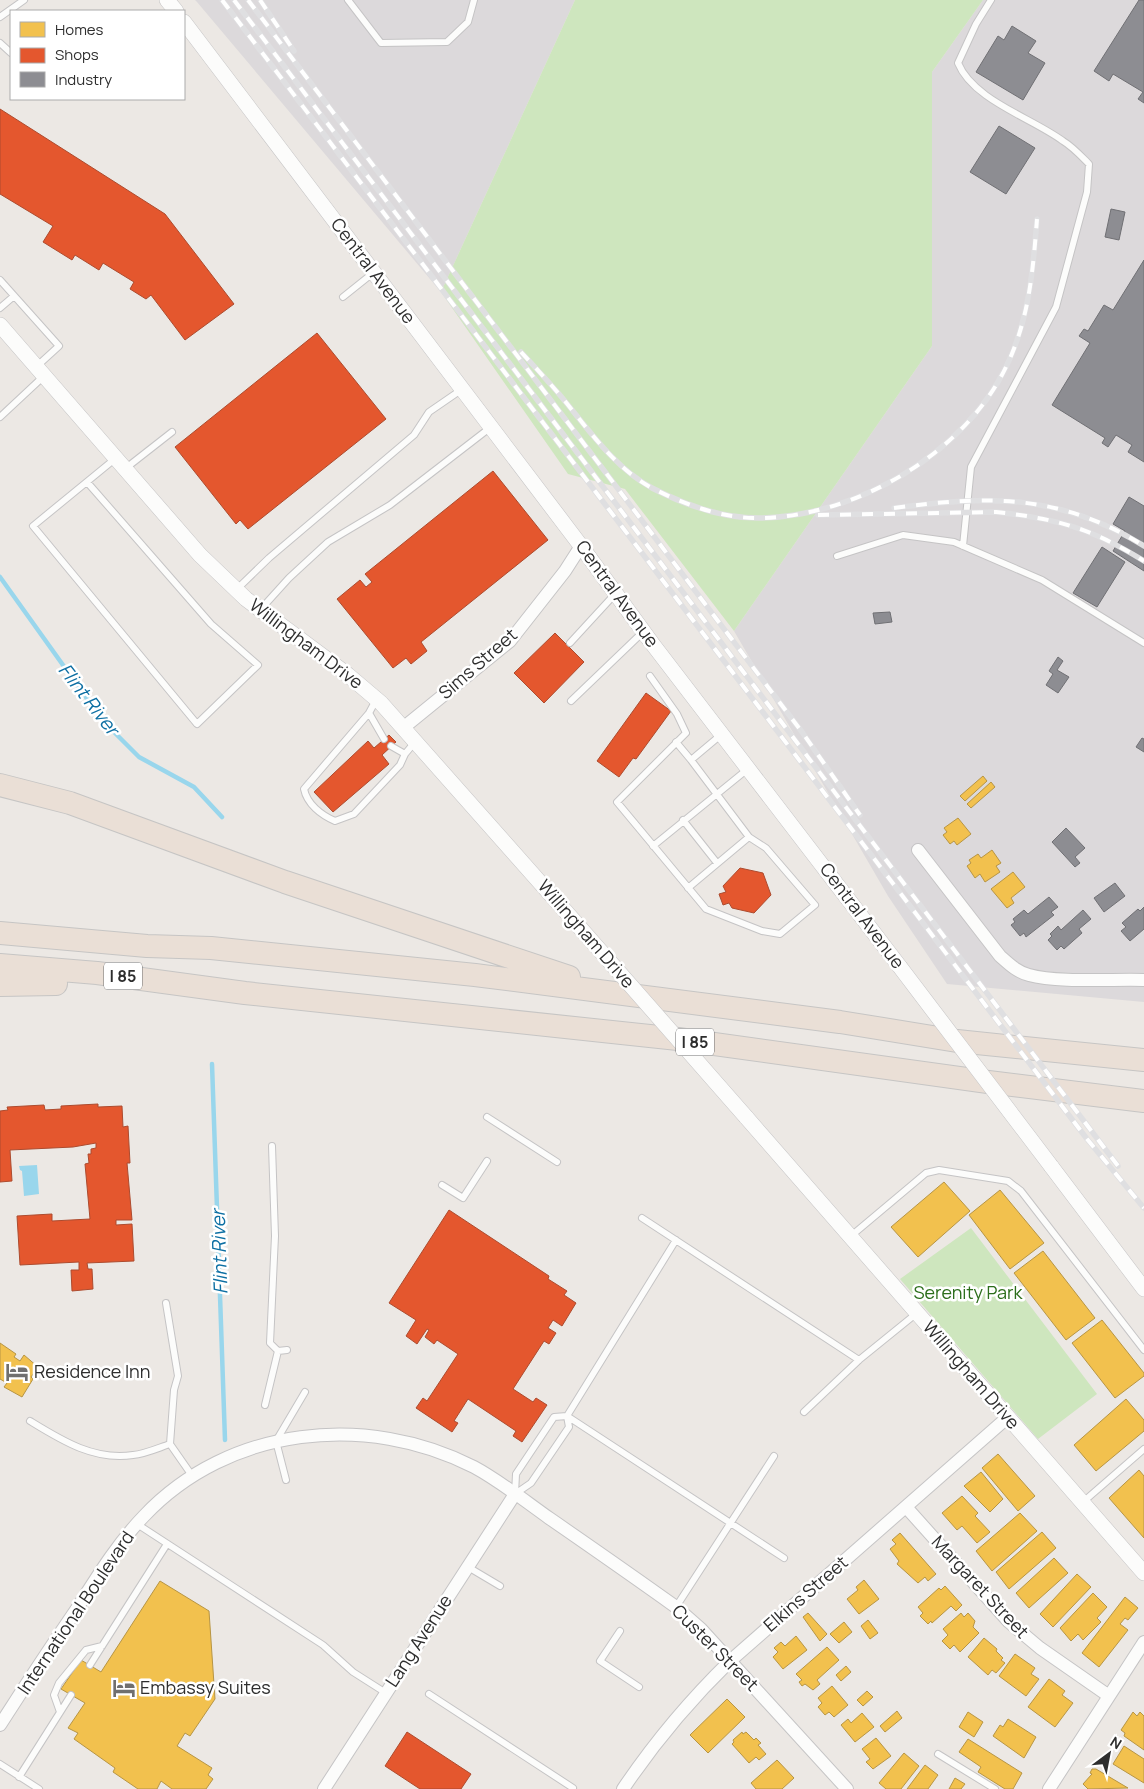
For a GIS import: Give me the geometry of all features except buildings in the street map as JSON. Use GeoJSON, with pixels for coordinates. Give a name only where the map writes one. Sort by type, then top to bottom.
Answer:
{"type":"FeatureCollection","features":[{"type":"Feature","properties":{"kind":"highway"},"geometry":{"type":"LineString","coordinates":[[0,785],[70,803],[285,882],[615,992]]}},
{"type":"Feature","properties":{"kind":"highway","name":"I 85"},"geometry":{"type":"LineString","coordinates":[[0,933],[147,946],[221,949],[475,975],[840,1022],[957,1041],[1144,1060]]}},
{"type":"Feature","properties":{"kind":"highway","name":"I 85"},"geometry":{"type":"LineString","coordinates":[[0,965],[97,973],[245,993],[678,1039],[988,1082],[1144,1101]]}},
{"type":"Feature","properties":{"kind":"highway"},"geometry":{"type":"LineString","coordinates":[[0,985],[28,983],[245,993]]}},
{"type":"Feature","properties":{"kind":"street"},"geometry":{"type":"LineString","coordinates":[[167,0],[175,10]]}},
{"type":"Feature","properties":{"kind":"street","name":"Central Avenue"},"geometry":{"type":"LineString","coordinates":[[185,23],[581,546],[643,631],[750,768],[1144,1289]]}},
{"type":"Feature","properties":{"kind":"street","name":"Willingham Drive"},"geometry":{"type":"LineString","coordinates":[[0,325],[200,555],[260,610],[348,675],[377,699],[575,922],[1144,1573]]}},
{"type":"Feature","properties":{"kind":"street","name":"Sims Street"},"geometry":{"type":"LineString","coordinates":[[403,728],[510,641],[565,571],[581,546]]}},
{"type":"Feature","properties":{"kind":"street"},"geometry":{"type":"LineString","coordinates":[[918,850],[1000,956],[1013,968],[1028,975],[1046,978],[1144,980]]}},
{"type":"Feature","properties":{"kind":"street","name":"Elkins Street"},"geometry":{"type":"LineString","coordinates":[[623,1789],[651,1748],[687,1703],[730,1661],[1008,1417]]}},
{"type":"Feature","properties":{"kind":"street","name":"International Boulevard"},"geometry":{"type":"LineString","coordinates":[[0,1725],[114,1551],[137,1524],[182,1483],[224,1459],[276,1441],[308,1435],[351,1433],[394,1438],[436,1450],[460,1460],[515,1494]]}},
{"type":"Feature","properties":{"kind":"street","name":"Lang Avenue"},"geometry":{"type":"LineString","coordinates":[[324,1789],[515,1494]]}},
{"type":"Feature","properties":{"kind":"street","name":"Custer Street"},"geometry":{"type":"LineString","coordinates":[[515,1494],[676,1607],[701,1629],[847,1789]]}},
{"type":"Feature","properties":{"kind":"street","name":"Margaret Street"},"geometry":{"type":"LineString","coordinates":[[906,1507],[1009,1622],[1040,1648],[1109,1696]]}},
{"type":"Feature","properties":{"kind":"street"},"geometry":{"type":"LineString","coordinates":[[1049,1789],[1144,1642]]}},
{"type":"Feature","properties":{"kind":"lane"},"geometry":{"type":"LineString","coordinates":[[0,17],[24,0]]}},
{"type":"Feature","properties":{"kind":"lane"},"geometry":{"type":"LineString","coordinates":[[348,0],[381,43],[447,42],[468,22],[474,0]]}},
{"type":"Feature","properties":{"kind":"lane"},"geometry":{"type":"LineString","coordinates":[[963,546],[971,467],[1056,307],[1087,192],[1090,164],[1064,141],[978,90],[963,75],[958,63],[976,24],[991,0]]}},
{"type":"Feature","properties":{"kind":"lane"},"geometry":{"type":"LineString","coordinates":[[0,43],[10,52]]}},
{"type":"Feature","properties":{"kind":"lane"},"geometry":{"type":"LineString","coordinates":[[343,297],[374,272]]}},
{"type":"Feature","properties":{"kind":"lane"},"geometry":{"type":"LineString","coordinates":[[0,280],[60,346],[40,372],[0,417]]}},
{"type":"Feature","properties":{"kind":"lane"},"geometry":{"type":"LineString","coordinates":[[0,308],[14,296]]}},
{"type":"Feature","properties":{"kind":"lane"},"geometry":{"type":"LineString","coordinates":[[236,590],[269,558],[414,435],[429,412],[462,389]]}},
{"type":"Feature","properties":{"kind":"lane"},"geometry":{"type":"LineString","coordinates":[[260,610],[289,578],[328,542],[390,505],[491,427]]}},
{"type":"Feature","properties":{"kind":"lane"},"geometry":{"type":"LineString","coordinates":[[87,482],[211,624],[258,665],[197,724],[33,526],[87,482],[172,432]]}},
{"type":"Feature","properties":{"kind":"lane"},"geometry":{"type":"LineString","coordinates":[[837,556],[902,535],[954,542],[1042,580],[1144,643]]}},
{"type":"Feature","properties":{"kind":"lane"},"geometry":{"type":"LineString","coordinates":[[570,643],[616,593]]}},
{"type":"Feature","properties":{"kind":"lane"},"geometry":{"type":"LineString","coordinates":[[571,701],[643,631]]}},
{"type":"Feature","properties":{"kind":"lane"},"geometry":{"type":"LineString","coordinates":[[650,676],[677,714],[686,733],[676,742],[616,802],[706,909],[762,932],[780,934],[815,905],[766,848],[749,836],[676,742]]}},
{"type":"Feature","properties":{"kind":"lane"},"geometry":{"type":"LineString","coordinates":[[377,699],[369,713],[304,789],[305,798],[323,816],[335,821],[354,814],[400,765],[405,754],[415,741]]}},
{"type":"Feature","properties":{"kind":"lane"},"geometry":{"type":"LineString","coordinates":[[369,713],[384,739]]}},
{"type":"Feature","properties":{"kind":"lane"},"geometry":{"type":"LineString","coordinates":[[691,760],[723,733]]}},
{"type":"Feature","properties":{"kind":"lane"},"geometry":{"type":"LineString","coordinates":[[391,746],[405,754]]}},
{"type":"Feature","properties":{"kind":"lane"},"geometry":{"type":"LineString","coordinates":[[653,846],[750,768]]}},
{"type":"Feature","properties":{"kind":"lane"},"geometry":{"type":"LineString","coordinates":[[683,820],[717,864]]}},
{"type":"Feature","properties":{"kind":"lane"},"geometry":{"type":"LineString","coordinates":[[688,888],[749,836]]}},
{"type":"Feature","properties":{"kind":"lane"},"geometry":{"type":"LineString","coordinates":[[487,1117],[557,1162]]}},
{"type":"Feature","properties":{"kind":"lane"},"geometry":{"type":"LineString","coordinates":[[272,1146],[275,1236],[270,1343],[278,1351]]}},
{"type":"Feature","properties":{"kind":"lane"},"geometry":{"type":"LineString","coordinates":[[442,1185],[463,1198],[487,1161]]}},
{"type":"Feature","properties":{"kind":"lane"},"geometry":{"type":"LineString","coordinates":[[850,1237],[926,1173],[939,1170],[1008,1181],[1021,1191],[1144,1350]]}},
{"type":"Feature","properties":{"kind":"lane"},"geometry":{"type":"LineString","coordinates":[[642,1218],[859,1360]]}},
{"type":"Feature","properties":{"kind":"lane"},"geometry":{"type":"LineString","coordinates":[[515,1494],[532,1483],[569,1427],[567,1416],[676,1240]]}},
{"type":"Feature","properties":{"kind":"lane"},"geometry":{"type":"LineString","coordinates":[[166,1303],[178,1376],[174,1390],[170,1444],[193,1477]]}},
{"type":"Feature","properties":{"kind":"lane"},"geometry":{"type":"LineString","coordinates":[[804,1412],[859,1360],[917,1313]]}},
{"type":"Feature","properties":{"kind":"lane"},"geometry":{"type":"LineString","coordinates":[[278,1351],[287,1350]]}},
{"type":"Feature","properties":{"kind":"lane"},"geometry":{"type":"LineString","coordinates":[[266,1404],[278,1351]]}},
{"type":"Feature","properties":{"kind":"lane"},"geometry":{"type":"LineString","coordinates":[[286,1480],[276,1441],[305,1392]]}},
{"type":"Feature","properties":{"kind":"lane"},"geometry":{"type":"LineString","coordinates":[[515,1494],[516,1474],[554,1417],[567,1416],[784,1558]]}},
{"type":"Feature","properties":{"kind":"lane"},"geometry":{"type":"LineString","coordinates":[[30,1421],[64,1442],[103,1456],[134,1455],[170,1444]]}},
{"type":"Feature","properties":{"kind":"lane"},"geometry":{"type":"LineString","coordinates":[[1082,1502],[1144,1448]]}},
{"type":"Feature","properties":{"kind":"lane"},"geometry":{"type":"LineString","coordinates":[[676,1607],[774,1456]]}},
{"type":"Feature","properties":{"kind":"lane"},"geometry":{"type":"LineString","coordinates":[[137,1524],[323,1645],[353,1672],[386,1693]]}},
{"type":"Feature","properties":{"kind":"lane"},"geometry":{"type":"LineString","coordinates":[[90,1665],[168,1544]]}},
{"type":"Feature","properties":{"kind":"lane"},"geometry":{"type":"LineString","coordinates":[[468,1567],[500,1586]]}},
{"type":"Feature","properties":{"kind":"lane"},"geometry":{"type":"LineString","coordinates":[[620,1631],[600,1661],[639,1687]]}},
{"type":"Feature","properties":{"kind":"lane"},"geometry":{"type":"LineString","coordinates":[[60,1712],[54,1695],[59,1682],[86,1650],[102,1646]]}},
{"type":"Feature","properties":{"kind":"lane"},"geometry":{"type":"LineString","coordinates":[[429,1694],[573,1788]]}},
{"type":"Feature","properties":{"kind":"lane"},"geometry":{"type":"LineString","coordinates":[[20,1776],[72,1695]]}},
{"type":"Feature","properties":{"kind":"lane"},"geometry":{"type":"LineString","coordinates":[[938,1754],[995,1789]]}},
{"type":"Feature","properties":{"kind":"lane"},"geometry":{"type":"LineString","coordinates":[[0,1764],[38,1789]]}},
{"type":"Feature","properties":{"kind":"shaded area"},"geometry":{"type":"Polygon","coordinates":[[[195,0],[575,0],[441,292],[197,2],[195,0]]]}},
{"type":"Feature","properties":{"kind":"shaded area"},"geometry":{"type":"Polygon","coordinates":[[[983,0],[1144,0],[1144,1002],[947,984],[888,896],[734,631],[932,346],[932,72],[983,0]]]}},
{"type":"Feature","properties":{"kind":"green space"},"geometry":{"type":"Polygon","coordinates":[[[575,0],[983,0],[932,72],[932,346],[734,631],[625,489],[568,474],[441,292],[575,0]]]}},
{"type":"Feature","properties":{"kind":"green space","name":"Serenity Park"},"geometry":{"type":"Polygon","coordinates":[[[971,1228],[1097,1394],[1038,1439],[900,1279],[971,1228]]]}},
{"type":"Feature","properties":{"kind":"water"},"geometry":{"type":"Polygon","coordinates":[[[37,1165],[39,1194],[24,1196],[22,1171],[19,1166],[37,1165]]]}},
{"type":"Feature","properties":{"kind":"waterway","name":"Flint River"},"geometry":{"type":"LineString","coordinates":[[0,577],[103,721],[139,757],[194,787],[222,817]]}},
{"type":"Feature","properties":{"kind":"waterway","name":"Flint River"},"geometry":{"type":"LineString","coordinates":[[212,1064],[225,1440]]}},
{"type":"Feature","properties":{"kind":"railway"},"geometry":{"type":"LineString","coordinates":[[222,0],[1087,1139],[1144,1208]]}},
{"type":"Feature","properties":{"kind":"railway"},"geometry":{"type":"LineString","coordinates":[[234,0],[1118,1166]]}},
{"type":"Feature","properties":{"kind":"railway"},"geometry":{"type":"LineString","coordinates":[[248,0],[802,732],[860,815]]}},
{"type":"Feature","properties":{"kind":"railway"},"geometry":{"type":"LineString","coordinates":[[260,0],[294,51]]}},
{"type":"Feature","properties":{"kind":"railway"},"geometry":{"type":"LineString","coordinates":[[521,352],[601,446],[625,469],[652,488],[705,510],[747,518],[797,515],[833,506],[869,492],[903,474],[935,452],[963,427],[987,398],[1006,367],[1020,331],[1029,295],[1037,219]]}},
{"type":"Feature","properties":{"kind":"railway"},"geometry":{"type":"LineString","coordinates":[[894,508],[961,501],[1024,503],[1083,516],[1113,529],[1144,546]]}},
{"type":"Feature","properties":{"kind":"railway"},"geometry":{"type":"LineString","coordinates":[[818,515],[996,512],[1018,515],[1056,522],[1090,533],[1107,540],[1144,561]]}},
{"type":"Feature","properties":{"kind":"place","name":"Residence Inn"},"geometry":{"type":"Point","coordinates":[17,1372]}},
{"type":"Feature","properties":{"kind":"place","name":"Embassy Suites"},"geometry":{"type":"Point","coordinates":[124,1688]}}]}
